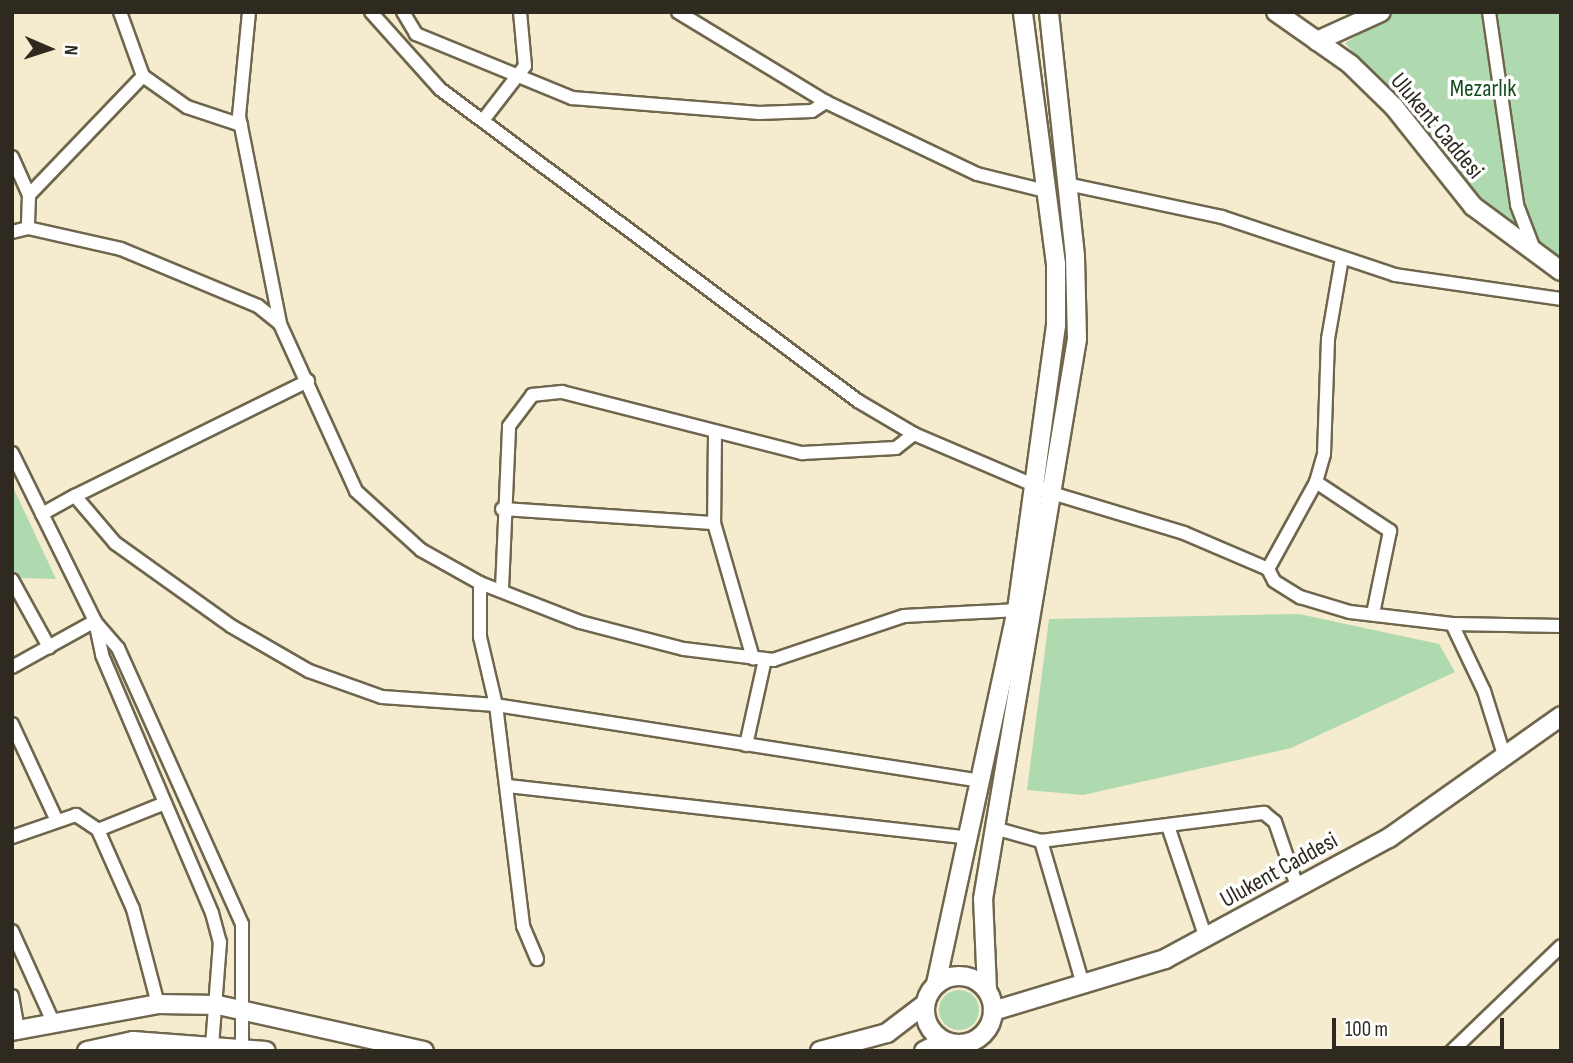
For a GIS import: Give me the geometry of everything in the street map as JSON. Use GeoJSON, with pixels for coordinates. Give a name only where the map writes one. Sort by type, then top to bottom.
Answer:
{"type":"FeatureCollection","features":[{"type":"Feature","properties":{"kind":"street"},"geometry":{"type":"LineString","coordinates":[[120,12],[143,76],[187,107],[241,125]]}},
{"type":"Feature","properties":{"kind":"street"},"geometry":{"type":"LineString","coordinates":[[249,12],[239,80],[241,125],[280,324],[356,491],[421,550],[480,583],[502,589],[580,622],[684,649],[759,659],[904,616],[1017,610]]}},
{"type":"Feature","properties":{"kind":"street"},"geometry":{"type":"LineString","coordinates":[[371,12],[440,89],[484,119],[858,401],[914,434],[1055,494],[1184,533],[1268,569],[1274,581],[1300,597],[1373,614],[1452,624],[1561,626]]}},
{"type":"Feature","properties":{"kind":"street"},"geometry":{"type":"LineString","coordinates":[[403,12],[416,34],[519,79],[572,98],[759,113],[812,111],[826,102]]}},
{"type":"Feature","properties":{"kind":"street"},"geometry":{"type":"LineString","coordinates":[[484,119],[519,79],[527,53],[520,12]]}},
{"type":"Feature","properties":{"kind":"street"},"geometry":{"type":"LineString","coordinates":[[678,12],[826,102],[977,174],[1045,191]]}},
{"type":"Feature","properties":{"kind":"street"},"geometry":{"type":"LineString","coordinates":[[820,1051],[887,1033],[925,1004],[936,984],[1017,610],[1037,485],[1056,325],[1056,264],[1023,12]]}},
{"type":"Feature","properties":{"kind":"street"},"geometry":{"type":"LineString","coordinates":[[982,1051],[993,1011],[987,989],[983,899],[1055,494],[1077,339],[1067,184],[1049,12]]}},
{"type":"Feature","properties":{"kind":"street","name":"Ulukent Caddesi"},"geometry":{"type":"LineString","coordinates":[[1276,12],[1317,41],[1394,107],[1473,206],[1537,257],[1561,271]]}},
{"type":"Feature","properties":{"kind":"street"},"geometry":{"type":"LineString","coordinates":[[1317,41],[1381,12]]}},
{"type":"Feature","properties":{"kind":"street"},"geometry":{"type":"LineString","coordinates":[[1489,12],[1517,205],[1537,257]]}},
{"type":"Feature","properties":{"kind":"street"},"geometry":{"type":"LineString","coordinates":[[29,195],[143,76]]}},
{"type":"Feature","properties":{"kind":"street"},"geometry":{"type":"LineString","coordinates":[[12,157],[29,195],[28,228]]}},
{"type":"Feature","properties":{"kind":"street"},"geometry":{"type":"LineString","coordinates":[[1067,184],[1222,216],[1395,275],[1561,299]]}},
{"type":"Feature","properties":{"kind":"street"},"geometry":{"type":"LineString","coordinates":[[12,232],[28,228],[121,249],[186,273],[258,306],[280,324]]}},
{"type":"Feature","properties":{"kind":"street"},"geometry":{"type":"LineString","coordinates":[[1268,569],[1316,482],[1342,258]]}},
{"type":"Feature","properties":{"kind":"street"},"geometry":{"type":"LineString","coordinates":[[42,514],[307,381]]}},
{"type":"Feature","properties":{"kind":"street"},"geometry":{"type":"LineString","coordinates":[[502,589],[502,509],[509,426],[532,395],[562,392],[715,434],[802,453],[896,448],[914,434]]}},
{"type":"Feature","properties":{"kind":"street"},"geometry":{"type":"LineString","coordinates":[[715,434],[714,523],[759,659],[746,745]]}},
{"type":"Feature","properties":{"kind":"street"},"geometry":{"type":"LineString","coordinates":[[12,453],[95,621],[118,648],[242,924],[245,1010],[242,1048]]}},
{"type":"Feature","properties":{"kind":"street"},"geometry":{"type":"LineString","coordinates":[[1316,482],[1390,531],[1373,614]]}},
{"type":"Feature","properties":{"kind":"street"},"geometry":{"type":"LineString","coordinates":[[75,496],[115,543],[231,626],[309,671],[383,697],[496,705],[980,781]]}},
{"type":"Feature","properties":{"kind":"street"},"geometry":{"type":"LineString","coordinates":[[502,509],[714,523]]}},
{"type":"Feature","properties":{"kind":"street"},"geometry":{"type":"LineString","coordinates":[[12,580],[48,647]]}},
{"type":"Feature","properties":{"kind":"street"},"geometry":{"type":"LineString","coordinates":[[480,583],[480,637],[496,705],[523,926],[537,959]]}},
{"type":"Feature","properties":{"kind":"street"},"geometry":{"type":"LineString","coordinates":[[12,667],[95,621]]}},
{"type":"Feature","properties":{"kind":"street"},"geometry":{"type":"LineString","coordinates":[[95,621],[102,655],[220,942],[218,1005],[212,1045]]}},
{"type":"Feature","properties":{"kind":"street"},"geometry":{"type":"LineString","coordinates":[[1452,624],[1485,691],[1504,755]]}},
{"type":"Feature","properties":{"kind":"street","name":"Ulukent Caddesi"},"geometry":{"type":"LineString","coordinates":[[993,1011],[1165,959],[1206,938],[1389,838],[1560,718]]}},
{"type":"Feature","properties":{"kind":"street"},"geometry":{"type":"LineString","coordinates":[[12,724],[56,819]]}},
{"type":"Feature","properties":{"kind":"street"},"geometry":{"type":"LineString","coordinates":[[508,786],[969,838]]}},
{"type":"Feature","properties":{"kind":"street"},"geometry":{"type":"LineString","coordinates":[[98,830],[165,803]]}},
{"type":"Feature","properties":{"kind":"street"},"geometry":{"type":"LineString","coordinates":[[994,828],[1041,841],[1169,829],[1264,813],[1275,822],[1298,889]]}},
{"type":"Feature","properties":{"kind":"street"},"geometry":{"type":"LineString","coordinates":[[12,837],[56,819],[87,818],[98,830],[133,909],[158,1004]]}},
{"type":"Feature","properties":{"kind":"street"},"geometry":{"type":"LineString","coordinates":[[1169,829],[1206,938]]}},
{"type":"Feature","properties":{"kind":"street"},"geometry":{"type":"LineString","coordinates":[[1041,841],[1083,985]]}},
{"type":"Feature","properties":{"kind":"street"},"geometry":{"type":"LineString","coordinates":[[12,931],[54,1024]]}},
{"type":"Feature","properties":{"kind":"street"},"geometry":{"type":"LineString","coordinates":[[1452,1051],[1561,946]]}},
{"type":"Feature","properties":{"kind":"street"},"geometry":{"type":"LineString","coordinates":[[936,984],[968,977],[987,989]]}},
{"type":"Feature","properties":{"kind":"street"},"geometry":{"type":"LineString","coordinates":[[12,996],[15,1030],[158,1004],[218,1005],[424,1051]]}},
{"type":"Feature","properties":{"kind":"street"},"geometry":{"type":"LineString","coordinates":[[925,1004],[928,1026],[946,1045]]}},
{"type":"Feature","properties":{"kind":"street"},"geometry":{"type":"LineString","coordinates":[[924,1051],[946,1045],[967,1044],[986,1032]]}},
{"type":"Feature","properties":{"kind":"street"},"geometry":{"type":"LineString","coordinates":[[87,1051],[133,1041],[266,1051]]}},
{"type":"Feature","properties":{"kind":"green space","name":"Mezarlık"},"geometry":{"type":"Polygon","coordinates":[[[1395,12],[1561,12],[1561,260],[1487,206],[1345,43],[1395,12]]]}},
{"type":"Feature","properties":{"kind":"green space"},"geometry":{"type":"Polygon","coordinates":[[[12,485],[56,579],[19,578],[12,568],[12,485]]]}},
{"type":"Feature","properties":{"kind":"green space"},"geometry":{"type":"Polygon","coordinates":[[[1299,614],[1439,644],[1455,672],[1291,748],[1083,795],[1027,790],[1049,619],[1299,614]]]}},
{"type":"Feature","properties":{"kind":"green space"},"geometry":{"type":"Polygon","coordinates":[[[959,990],[967,991],[973,996],[978,1002],[978,1018],[973,1024],[967,1029],[959,1030],[951,1029],[945,1024],[940,1018],[939,1010],[940,1002],[945,996],[951,991],[959,990]]]}}]}
